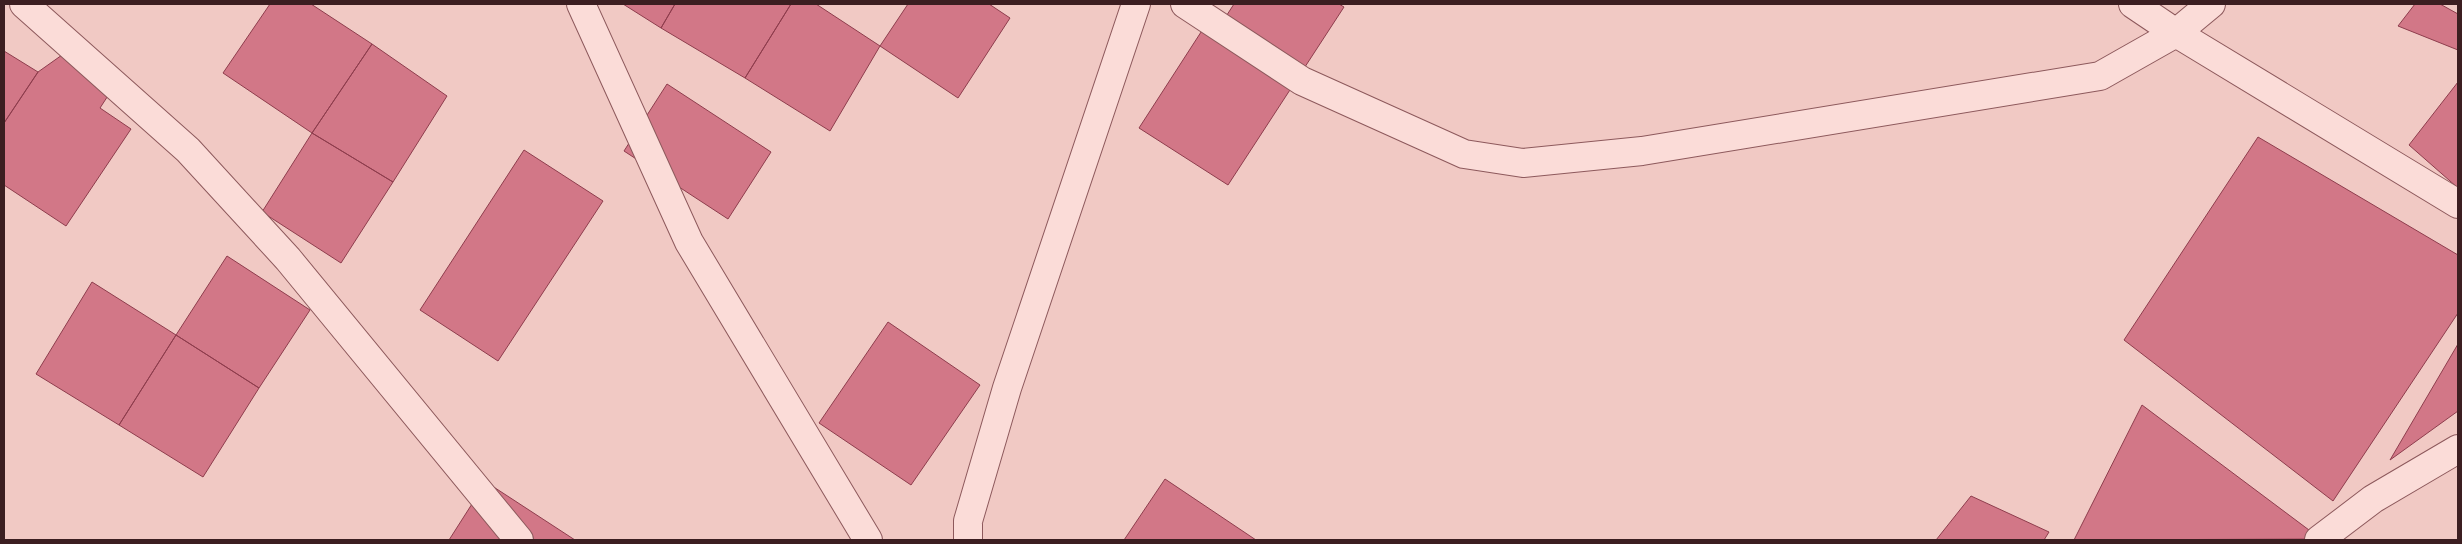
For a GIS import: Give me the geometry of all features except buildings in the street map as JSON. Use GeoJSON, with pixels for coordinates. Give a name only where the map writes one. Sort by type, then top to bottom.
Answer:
{"type":"FeatureCollection","features":[{"type":"Feature","properties":{"kind":"street"},"geometry":{"type":"LineString","coordinates":[[24,4],[188,150],[288,259],[519,540]]}},
{"type":"Feature","properties":{"kind":"street"},"geometry":{"type":"LineString","coordinates":[[581,4],[689,242],[868,540]]}},
{"type":"Feature","properties":{"kind":"street"},"geometry":{"type":"LineString","coordinates":[[968,540],[968,521],[1007,388],[1136,4]]}},
{"type":"Feature","properties":{"kind":"street"},"geometry":{"type":"LineString","coordinates":[[1184,4],[1302,81],[1464,154],[1523,163],[1642,152],[2100,76],[2176,33],[2211,4]]}},
{"type":"Feature","properties":{"kind":"street"},"geometry":{"type":"LineString","coordinates":[[2133,4],[2176,33],[2458,204]]}},
{"type":"Feature","properties":{"kind":"street"},"geometry":{"type":"LineString","coordinates":[[2319,540],[2373,499],[2458,449]]}}]}
